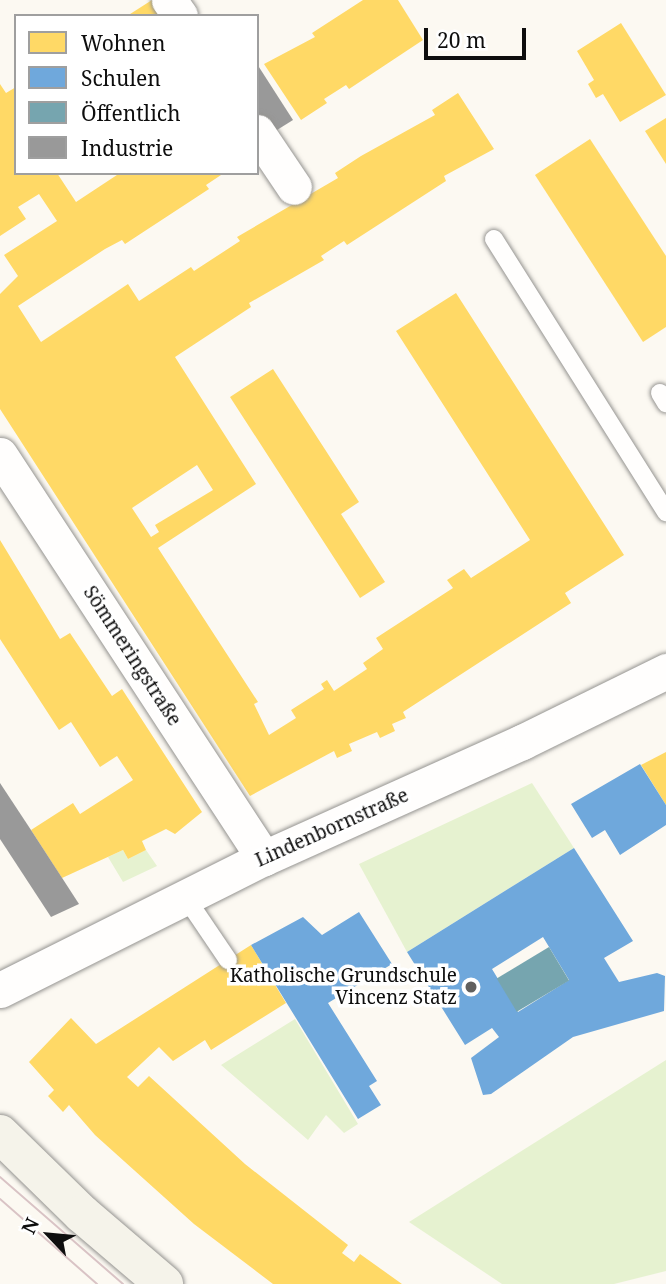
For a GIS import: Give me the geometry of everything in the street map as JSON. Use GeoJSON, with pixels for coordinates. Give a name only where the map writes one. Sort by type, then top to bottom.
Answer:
{"type":"FeatureCollection","features":[{"type":"Feature","properties":{"kind":"main road"},"geometry":{"type":"LineString","coordinates":[[0,1134],[82,1214],[163,1284]]}},
{"type":"Feature","properties":{"kind":"street"},"geometry":{"type":"LineString","coordinates":[[259,135],[294,187]]}},
{"type":"Feature","properties":{"kind":"street","name":"Sömmeringstraße"},"geometry":{"type":"LineString","coordinates":[[0,455],[264,858]]}},
{"type":"Feature","properties":{"kind":"street","name":"Lindenbornstraße"},"geometry":{"type":"LineString","coordinates":[[0,990],[264,858],[522,743],[666,671]]}},
{"type":"Feature","properties":{"kind":"lane"},"geometry":{"type":"LineString","coordinates":[[494,239],[666,512]]}},
{"type":"Feature","properties":{"kind":"lane"},"geometry":{"type":"LineString","coordinates":[[186,898],[229,960]]}},
{"type":"Feature","properties":{"kind":"green space"},"geometry":{"type":"Polygon","coordinates":[[[532,783],[574,848],[407,952],[359,864],[532,783]]]}},
{"type":"Feature","properties":{"kind":"green space"},"geometry":{"type":"Polygon","coordinates":[[[123,850],[128,859],[146,850],[157,866],[123,882],[108,857],[123,850]]]}},
{"type":"Feature","properties":{"kind":"green space"},"geometry":{"type":"Polygon","coordinates":[[[295,1019],[358,1124],[344,1133],[326,1115],[308,1140],[221,1065],[295,1019]]]}},
{"type":"Feature","properties":{"kind":"green space"},"geometry":{"type":"Polygon","coordinates":[[[666,1060],[666,1271],[614,1284],[502,1284],[409,1222],[666,1060]]]}},
{"type":"Feature","properties":{"kind":"building: Wohnen"},"geometry":{"type":"Polygon","coordinates":[[[152,0],[162,14],[130,14],[152,0]]]}},
{"type":"Feature","properties":{"kind":"building: Wohnen"},"geometry":{"type":"Polygon","coordinates":[[[363,0],[398,0],[423,40],[349,89],[346,85],[324,99],[327,103],[301,120],[264,64],[315,37],[312,33],[363,0]]]}},
{"type":"Feature","properties":{"kind":"building: Wohnen"},"geometry":{"type":"Polygon","coordinates":[[[621,23],[666,95],[620,122],[603,94],[596,98],[588,84],[594,80],[577,51],[621,23]]]}},
{"type":"Feature","properties":{"kind":"building: Wohnen"},"geometry":{"type":"Polygon","coordinates":[[[0,84],[6,93],[14,88],[14,175],[58,175],[76,202],[117,175],[221,175],[206,185],[209,189],[125,244],[122,240],[105,249],[18,306],[41,342],[128,284],[139,301],[191,267],[194,271],[240,241],[237,237],[338,178],[335,173],[361,156],[435,115],[432,110],[458,93],[494,149],[444,176],[446,181],[347,245],[344,241],[321,256],[324,260],[249,303],[251,307],[175,357],[256,484],[158,548],[258,702],[254,704],[269,735],[296,718],[291,710],[324,689],[321,684],[327,680],[334,691],[367,669],[363,663],[383,649],[376,638],[453,588],[447,580],[464,569],[471,578],[530,540],[396,331],[456,293],[624,555],[565,593],[571,603],[403,712],[406,718],[392,724],[395,731],[380,738],[377,732],[349,744],[352,751],[337,758],[334,751],[250,796],[0,409],[0,294],[18,276],[4,255],[57,221],[39,194],[18,207],[26,219],[0,236],[0,84]],[[197,465],[132,508],[151,537],[159,532],[155,525],[213,490],[197,465]]]}},
{"type":"Feature","properties":{"kind":"building: Wohnen"},"geometry":{"type":"Polygon","coordinates":[[[666,118],[666,164],[645,131],[666,118]]]}},
{"type":"Feature","properties":{"kind":"building: Wohnen"},"geometry":{"type":"Polygon","coordinates":[[[590,139],[666,256],[666,327],[643,342],[535,175],[590,139]]]}},
{"type":"Feature","properties":{"kind":"building: Wohnen"},"geometry":{"type":"Polygon","coordinates":[[[273,369],[359,502],[341,514],[385,582],[360,598],[230,397],[273,369]]]}},
{"type":"Feature","properties":{"kind":"building: Wohnen"},"geometry":{"type":"Polygon","coordinates":[[[0,540],[60,639],[70,633],[112,696],[122,689],[202,812],[175,834],[166,829],[142,841],[146,850],[128,859],[123,850],[62,878],[31,830],[73,803],[80,814],[133,780],[117,756],[100,767],[71,722],[59,730],[0,639],[0,540]]]}},
{"type":"Feature","properties":{"kind":"building: Wohnen"},"geometry":{"type":"Polygon","coordinates":[[[666,752],[666,805],[641,765],[666,752]]]}},
{"type":"Feature","properties":{"kind":"building: Wohnen"},"geometry":{"type":"Polygon","coordinates":[[[251,945],[286,1003],[211,1050],[205,1040],[173,1061],[159,1047],[127,1077],[138,1087],[149,1076],[245,1164],[348,1245],[342,1253],[354,1262],[360,1254],[402,1284],[273,1284],[194,1224],[95,1135],[69,1105],[63,1112],[48,1096],[54,1090],[29,1062],[71,1018],[96,1044],[251,945]]]}},
{"type":"Feature","properties":{"kind":"building: Schulen"},"geometry":{"type":"Polygon","coordinates":[[[640,764],[666,805],[666,825],[620,855],[605,830],[592,838],[571,804],[640,764]]]}},
{"type":"Feature","properties":{"kind":"building: Schulen"},"geometry":{"type":"Polygon","coordinates":[[[574,848],[633,941],[604,958],[619,982],[657,973],[665,976],[664,1011],[573,1037],[491,1094],[483,1095],[471,1058],[499,1037],[492,1028],[465,1045],[407,952],[574,848]],[[543,937],[492,969],[518,1012],[569,980],[543,937]]]}},
{"type":"Feature","properties":{"kind":"building: Schulen"},"geometry":{"type":"Polygon","coordinates":[[[359,912],[392,964],[328,1003],[377,1081],[369,1086],[381,1105],[358,1119],[251,945],[303,917],[322,935],[359,912]]]}},
{"type":"Feature","properties":{"kind":"building: Öffentlich"},"geometry":{"type":"Polygon","coordinates":[[[549,947],[569,980],[517,1012],[497,978],[549,947]]]}},
{"type":"Feature","properties":{"kind":"building: Industrie"},"geometry":{"type":"Polygon","coordinates":[[[259,67],[293,120],[269,135],[259,120],[259,67]]]}},
{"type":"Feature","properties":{"kind":"building: Industrie"},"geometry":{"type":"Polygon","coordinates":[[[0,783],[79,904],[51,917],[0,839],[0,783]]]}},
{"type":"Feature","properties":{"kind":"tram line"},"geometry":{"type":"LineString","coordinates":[[0,1177],[123,1284]]}},
{"type":"Feature","properties":{"kind":"tram line"},"geometry":{"type":"LineString","coordinates":[[0,1199],[97,1284]]}},
{"type":"Feature","properties":{"kind":"place","name":"Katholische Grundschule Vincenz Statz"},"geometry":{"type":"Point","coordinates":[471,987]}}]}
